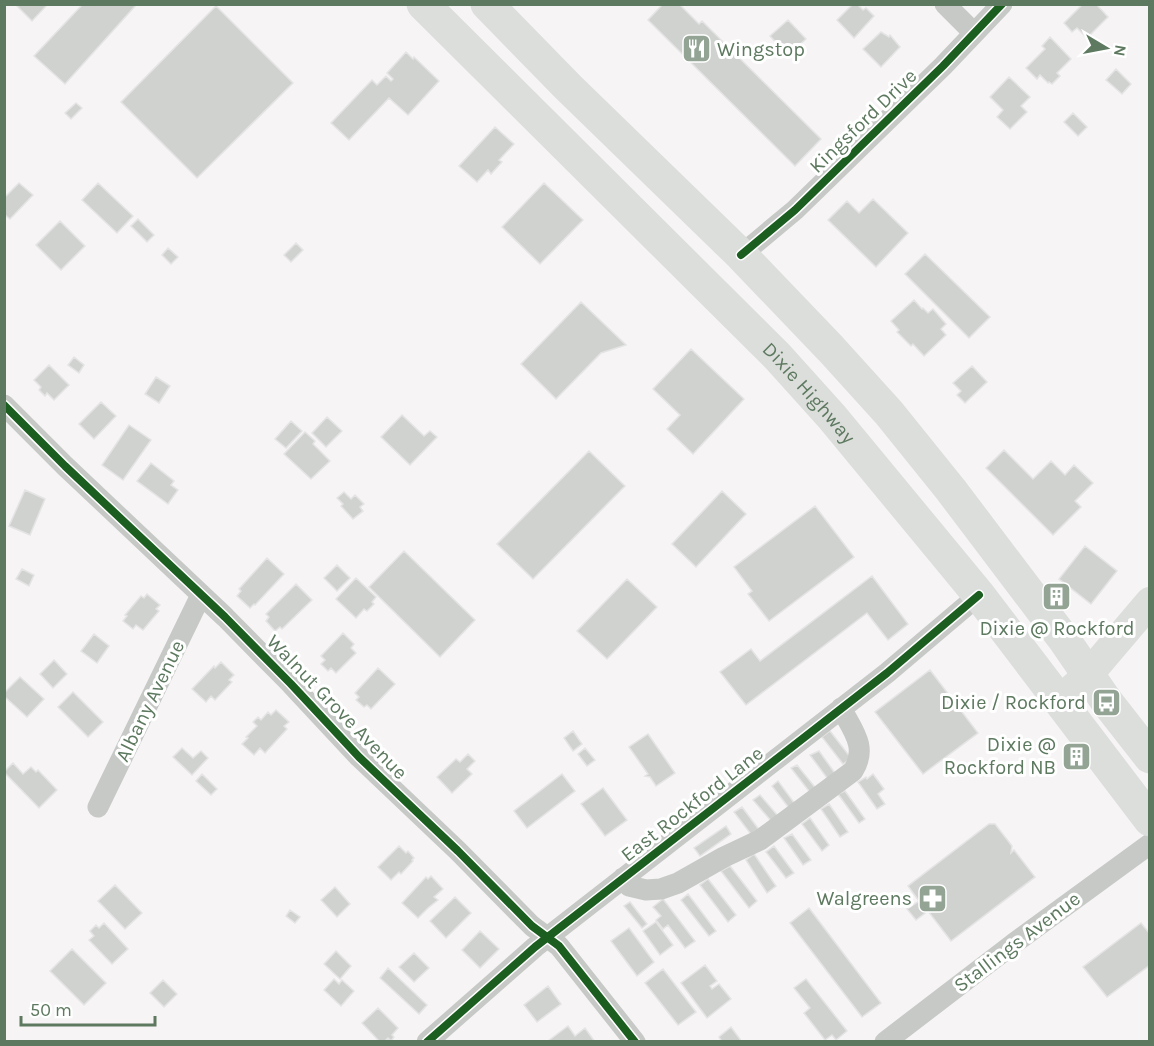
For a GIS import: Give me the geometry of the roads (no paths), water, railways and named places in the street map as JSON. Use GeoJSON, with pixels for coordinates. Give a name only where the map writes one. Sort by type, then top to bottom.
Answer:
{"type":"FeatureCollection","features":[{"type":"Feature","properties":{"kind":"main road","name":"Dixie Highway"},"geometry":{"type":"LineString","coordinates":[[423,4],[804,385],[979,595],[1149,820]]}},
{"type":"Feature","properties":{"kind":"main road"},"geometry":{"type":"LineString","coordinates":[[487,4],[568,87],[741,255],[896,421],[1063,638],[1149,758]]}},
{"type":"Feature","properties":{"kind":"main road"},"geometry":{"type":"LineString","coordinates":[[671,251],[699,249],[716,265],[741,255]]}},
{"type":"Feature","properties":{"kind":"main road"},"geometry":{"type":"LineString","coordinates":[[1059,701],[1088,675],[1149,602]]}},
{"type":"Feature","properties":{"kind":"street"},"geometry":{"type":"LineString","coordinates":[[945,4],[974,33]]}},
{"type":"Feature","properties":{"kind":"street","name":"Kingsford Drive"},"geometry":{"type":"LineString","coordinates":[[741,255],[795,210],[1002,4]]}},
{"type":"Feature","properties":{"kind":"street","name":"Walnut Grove Avenue"},"geometry":{"type":"LineString","coordinates":[[4,405],[225,617],[359,758],[458,851],[532,926],[559,946],[635,1041]]}},
{"type":"Feature","properties":{"kind":"street","name":"Albany Avenue"},"geometry":{"type":"LineString","coordinates":[[98,807],[201,595]]}},
{"type":"Feature","properties":{"kind":"street","name":"East Rockford Lane"},"geometry":{"type":"LineString","coordinates":[[427,1041],[535,947],[887,673],[979,595]]}},
{"type":"Feature","properties":{"kind":"street"},"geometry":{"type":"LineString","coordinates":[[623,878],[629,886],[646,890],[661,889],[678,883],[760,840],[853,771],[859,762],[861,751],[841,708]]}},
{"type":"Feature","properties":{"kind":"street","name":"Stallings Avenue"},"geometry":{"type":"LineString","coordinates":[[885,1041],[1149,844]]}},
{"type":"Feature","properties":{"kind":"place","name":"Wingstop"},"geometry":{"type":"Point","coordinates":[696,49]}},
{"type":"Feature","properties":{"kind":"place","name":"Dixie @ Rockford"},"geometry":{"type":"Point","coordinates":[1057,597]}},
{"type":"Feature","properties":{"kind":"place","name":"Dixie / Rockford"},"geometry":{"type":"Point","coordinates":[1107,702]}},
{"type":"Feature","properties":{"kind":"place","name":"Dixie @ Rockford NB"},"geometry":{"type":"Point","coordinates":[1077,756]}},
{"type":"Feature","properties":{"kind":"place","name":"Walgreens"},"geometry":{"type":"Point","coordinates":[933,898]}}]}
